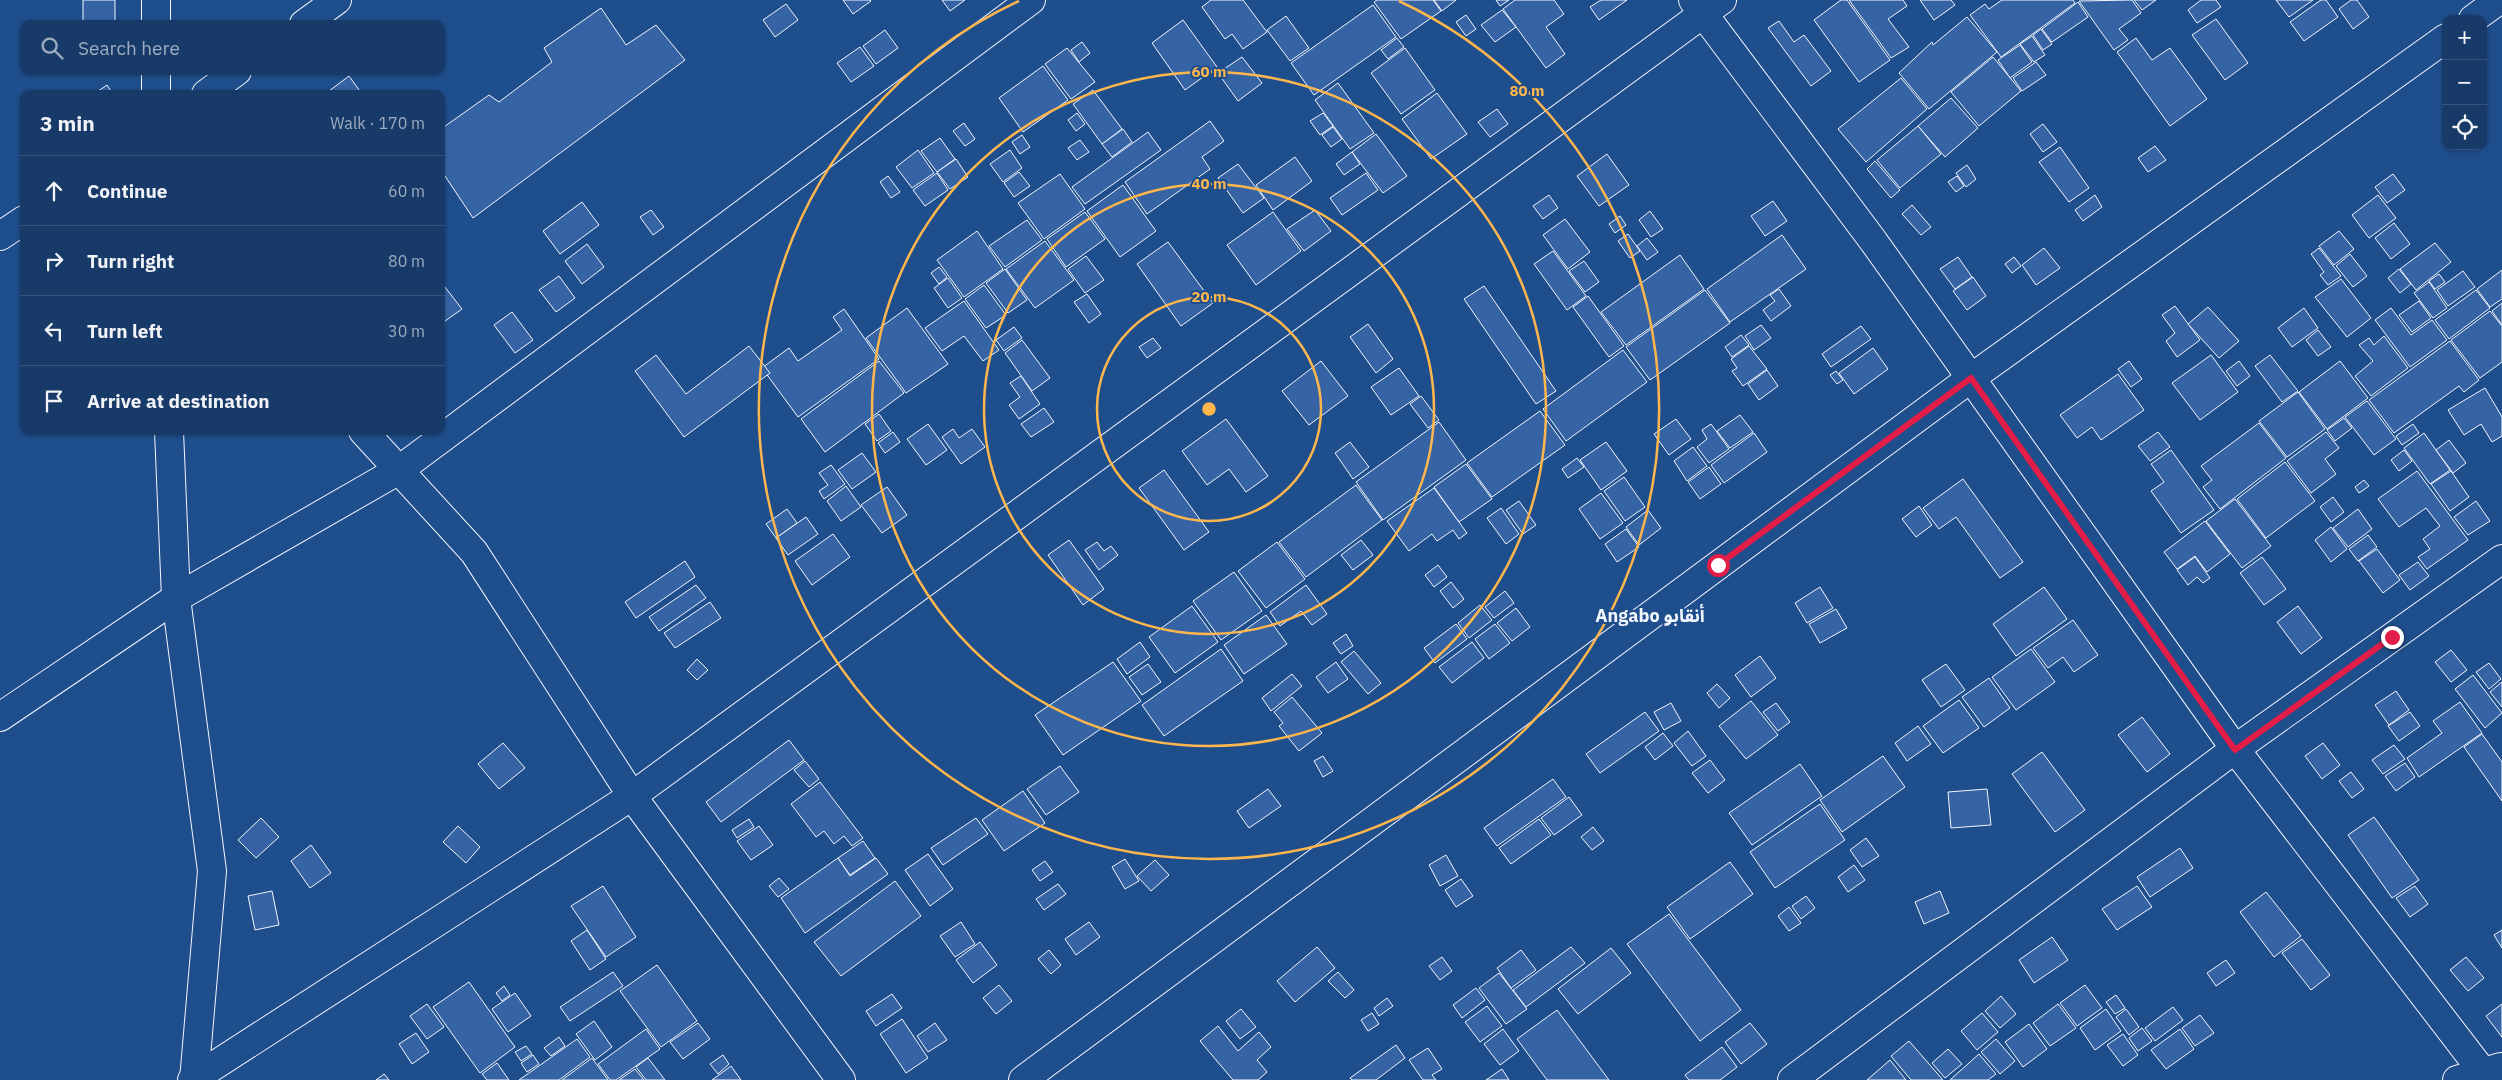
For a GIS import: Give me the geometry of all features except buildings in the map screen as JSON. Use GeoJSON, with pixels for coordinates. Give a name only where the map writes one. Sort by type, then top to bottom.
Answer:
{"type":"FeatureCollection","features":[{"type":"Feature","properties":{"kind":"street"},"geometry":{"type":"LineString","coordinates":[[156,0],[156,20]]}},
{"type":"Feature","properties":{"kind":"street"},"geometry":{"type":"LineString","coordinates":[[310,20],[337,0]]}},
{"type":"Feature","properties":{"kind":"street"},"geometry":{"type":"LineString","coordinates":[[0,717],[176,598],[399,470],[1031,0]]}},
{"type":"Feature","properties":{"kind":"street"},"geometry":{"type":"LineString","coordinates":[[2479,15],[2500,0]]}},
{"type":"Feature","properties":{"kind":"street"},"geometry":{"type":"LineString","coordinates":[[194,1080],[632,796],[1706,5],[2235,750],[2492,1073],[2456,1080]]}},
{"type":"Feature","properties":{"kind":"street"},"geometry":{"type":"LineString","coordinates":[[1023,1080],[1971,378],[2442,41]]}},
{"type":"Feature","properties":{"kind":"street"},"geometry":{"type":"LineString","coordinates":[[156,75],[156,90]]}},
{"type":"Feature","properties":{"kind":"street"},"geometry":{"type":"LineString","coordinates":[[211,90],[232,75]]}},
{"type":"Feature","properties":{"kind":"street"},"geometry":{"type":"LineString","coordinates":[[0,236],[20,223]]}},
{"type":"Feature","properties":{"kind":"street"},"geometry":{"type":"LineString","coordinates":[[169,435],[176,598],[212,871],[194,1080]]}},
{"type":"Feature","properties":{"kind":"street"},"geometry":{"type":"LineString","coordinates":[[367,435],[474,552],[632,796],[842,1080]]}},
{"type":"Feature","properties":{"kind":"street"},"geometry":{"type":"LineString","coordinates":[[1792,1080],[2235,750],[2502,559]]}},
{"type":"Feature","properties":{"kind":"district","name":"Angabo أنقابو"},"geometry":{"type":"Point","coordinates":[1650,616]}},
{"type":"Feature","properties":{"kind":"route"},"geometry":{"type":"LineString","coordinates":[[1718,565],[1971,378],[2235,750],[2392,637]]}}]}
